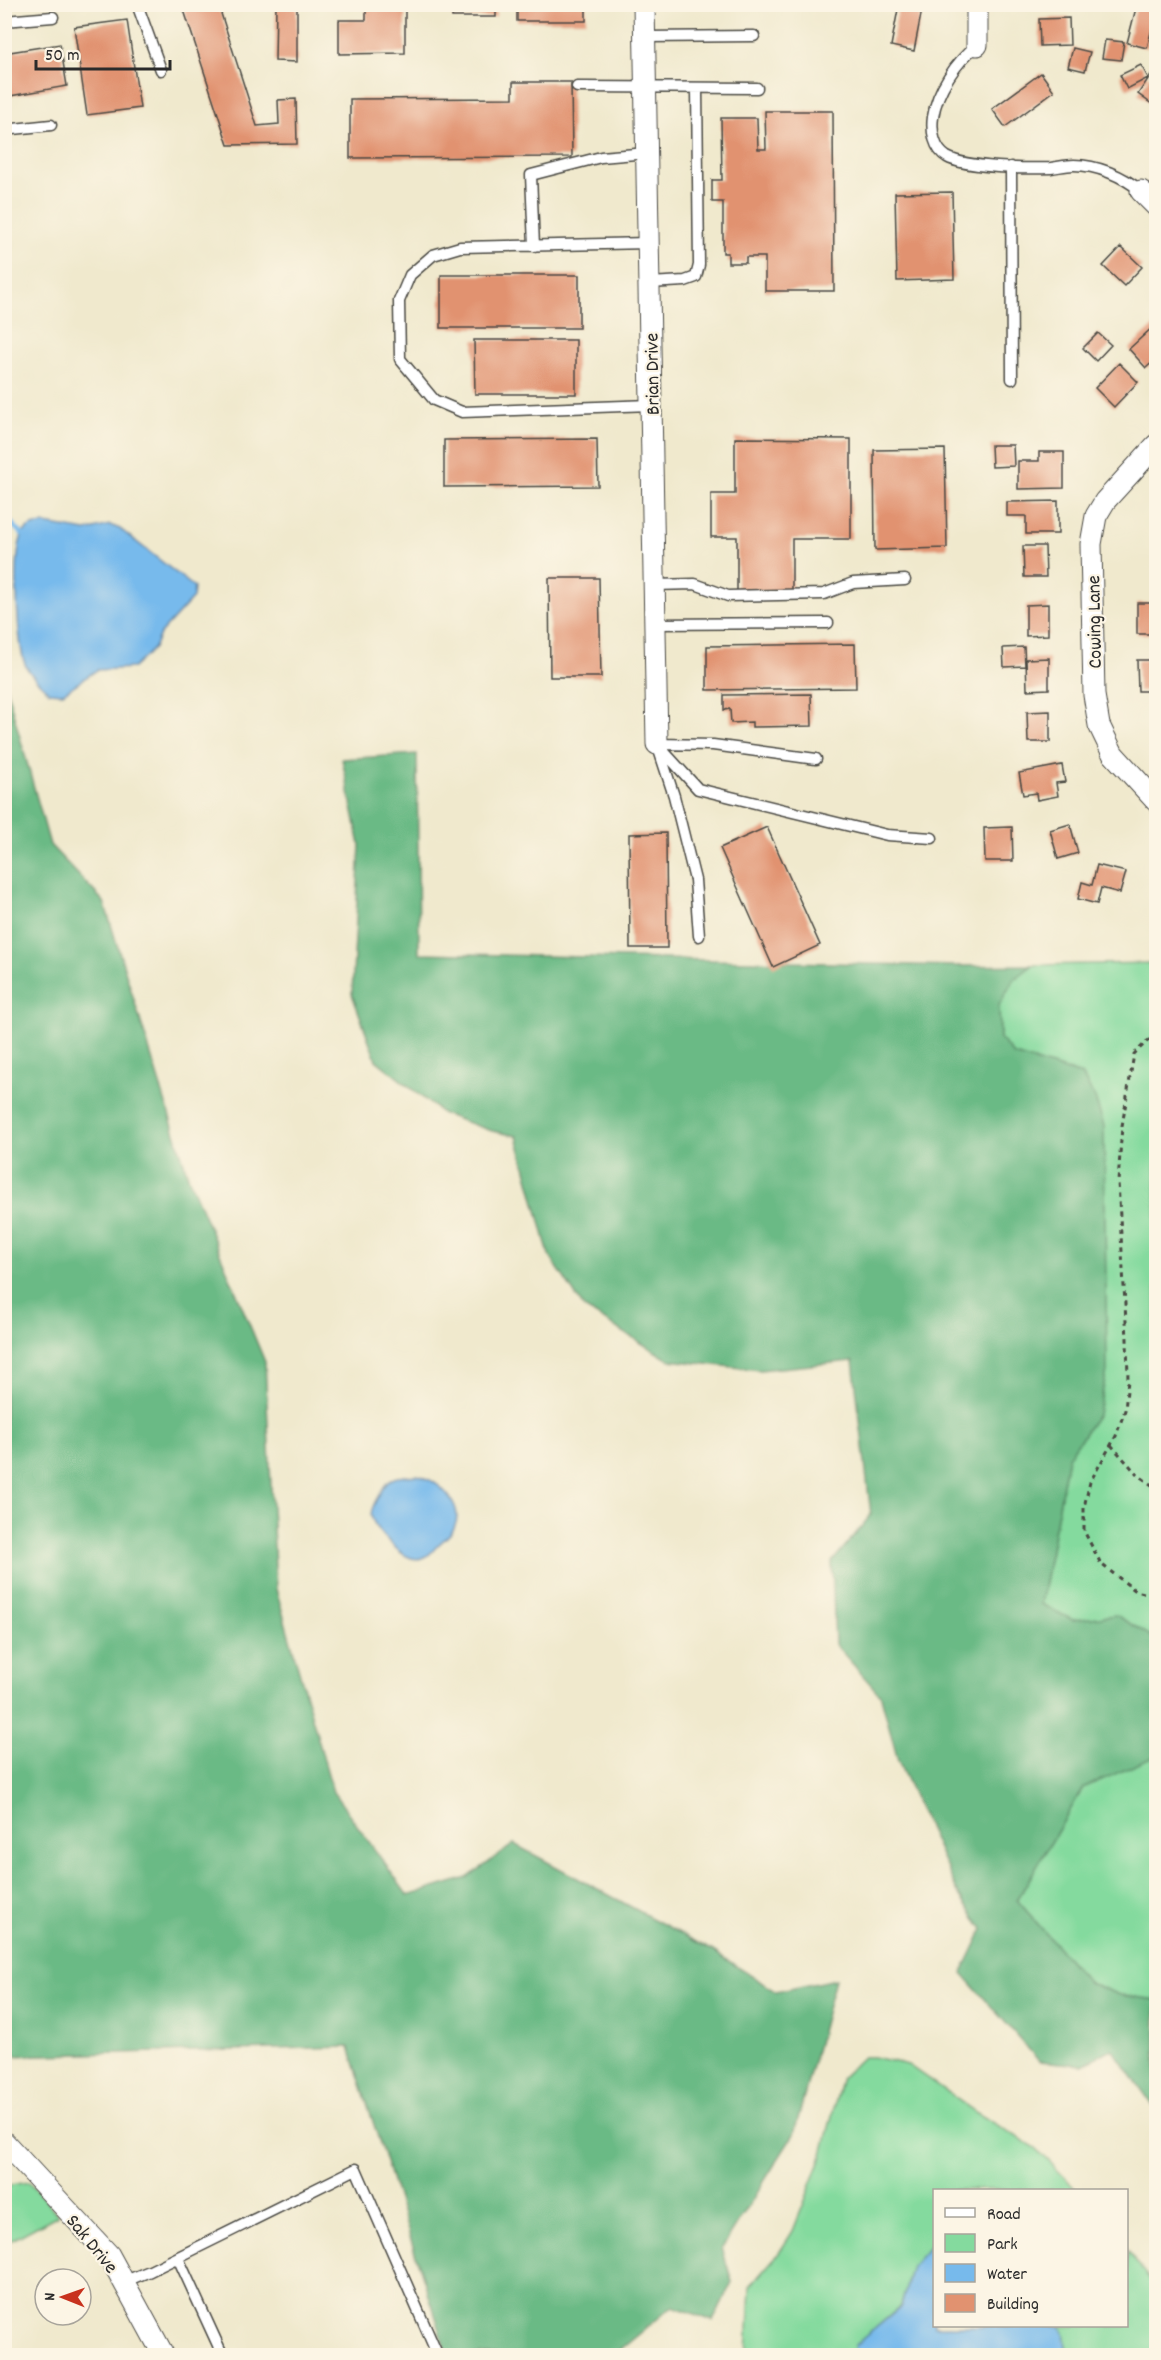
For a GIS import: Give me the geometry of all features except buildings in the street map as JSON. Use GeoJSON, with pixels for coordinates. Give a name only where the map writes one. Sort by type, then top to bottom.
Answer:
{"type":"FeatureCollection","features":[{"type":"Feature","properties":{"kind":"street","name":"Brian Drive"},"geometry":{"type":"LineString","coordinates":[[644,4],[657,744]]}},
{"type":"Feature","properties":{"kind":"street"},"geometry":{"type":"LineString","coordinates":[[977,4],[977,45]]}},
{"type":"Feature","properties":{"kind":"street"},"geometry":{"type":"LineString","coordinates":[[1141,191],[1156,207]]}},
{"type":"Feature","properties":{"kind":"street","name":"Cowing Lane"},"geometry":{"type":"LineString","coordinates":[[1156,445],[1111,493],[1100,509],[1094,526],[1091,553],[1094,694],[1099,725],[1113,754],[1156,801]]}},
{"type":"Feature","properties":{"kind":"street","name":"Sak Drive"},"geometry":{"type":"LineString","coordinates":[[4,2142],[109,2256],[164,2355]]}},
{"type":"Feature","properties":{"kind":"lane"},"geometry":{"type":"LineString","coordinates":[[136,4],[161,70]]}},
{"type":"Feature","properties":{"kind":"lane"},"geometry":{"type":"LineString","coordinates":[[4,21],[53,17]]}},
{"type":"Feature","properties":{"kind":"lane"},"geometry":{"type":"LineString","coordinates":[[645,37],[754,36]]}},
{"type":"Feature","properties":{"kind":"lane"},"geometry":{"type":"LineString","coordinates":[[977,45],[962,57],[935,106],[932,128],[935,143],[946,157],[965,164],[1049,168],[1074,165],[1090,167],[1118,176],[1141,191]]}},
{"type":"Feature","properties":{"kind":"lane"},"geometry":{"type":"LineString","coordinates":[[577,87],[756,88]]}},
{"type":"Feature","properties":{"kind":"lane"},"geometry":{"type":"LineString","coordinates":[[649,283],[685,281],[696,277],[699,265],[697,89]]}},
{"type":"Feature","properties":{"kind":"lane"},"geometry":{"type":"LineString","coordinates":[[4,130],[51,125]]}},
{"type":"Feature","properties":{"kind":"lane"},"geometry":{"type":"LineString","coordinates":[[534,246],[531,175],[601,157],[647,153]]}},
{"type":"Feature","properties":{"kind":"lane"},"geometry":{"type":"LineString","coordinates":[[1011,167],[1012,379]]}},
{"type":"Feature","properties":{"kind":"lane"},"geometry":{"type":"LineString","coordinates":[[649,243],[460,247],[433,255],[410,275],[399,301],[400,359],[434,400],[462,412],[651,405]]}},
{"type":"Feature","properties":{"kind":"lane"},"geometry":{"type":"LineString","coordinates":[[654,585],[695,584],[728,596],[824,594],[853,583],[905,580]]}},
{"type":"Feature","properties":{"kind":"lane"},"geometry":{"type":"LineString","coordinates":[[654,624],[828,623]]}},
{"type":"Feature","properties":{"kind":"lane"},"geometry":{"type":"LineString","coordinates":[[657,744],[713,746],[816,759]]}},
{"type":"Feature","properties":{"kind":"lane"},"geometry":{"type":"LineString","coordinates":[[657,744],[698,789],[887,835],[932,838]]}},
{"type":"Feature","properties":{"kind":"lane"},"geometry":{"type":"LineString","coordinates":[[657,744],[674,796],[695,880],[699,936]]}},
{"type":"Feature","properties":{"kind":"lane"},"geometry":{"type":"LineString","coordinates":[[123,2282],[178,2258],[357,2169],[438,2355]]}},
{"type":"Feature","properties":{"kind":"lane"},"geometry":{"type":"LineString","coordinates":[[178,2258],[223,2355]]}},
{"type":"Feature","properties":{"kind":"path"},"geometry":{"type":"LineString","coordinates":[[1156,1033],[1134,1054],[1122,1126],[1118,1182],[1126,1308],[1128,1380],[1125,1410],[1111,1445],[1090,1482],[1084,1507],[1084,1531],[1101,1564],[1136,1591],[1156,1596]]}},
{"type":"Feature","properties":{"kind":"path"},"geometry":{"type":"LineString","coordinates":[[1111,1445],[1138,1475],[1156,1488]]}},
{"type":"Feature","properties":{"kind":"green space"},"geometry":{"type":"Polygon","coordinates":[[[4,680],[50,845],[104,902],[189,1179],[265,1362],[276,1589],[333,1792],[408,1896],[467,1878],[514,1844],[713,1951],[776,1992],[835,1979],[794,2134],[722,2248],[732,2282],[713,2321],[673,2306],[614,2355],[448,2355],[349,2047],[5,2056],[4,680]]]}},
{"type":"Feature","properties":{"kind":"green space"},"geometry":{"type":"Polygon","coordinates":[[[417,754],[419,953],[956,966],[1033,965],[1014,979],[999,1005],[1000,1039],[1014,1055],[1082,1075],[1095,1098],[1104,1126],[1107,1371],[1098,1414],[1068,1457],[1041,1604],[1073,1620],[1116,1615],[1156,1639],[1156,1756],[1083,1788],[1017,1900],[1088,1982],[1120,1995],[1156,2000],[1156,2110],[1112,2048],[1083,2065],[1039,2061],[962,1973],[983,1929],[960,1897],[898,1761],[881,1696],[835,1644],[832,1562],[871,1515],[853,1361],[760,1370],[669,1360],[584,1308],[549,1255],[517,1136],[492,1131],[443,1114],[376,1060],[352,994],[360,845],[342,759],[417,754]]]}},
{"type":"Feature","properties":{"kind":"green space"},"geometry":{"type":"Polygon","coordinates":[[[1156,963],[1156,2000],[1120,1995],[1088,1982],[1017,1900],[1094,1769],[1041,1604],[1068,1457],[1098,1414],[1082,1075],[1014,1055],[1000,1039],[999,1005],[1014,979],[1033,965],[1156,963]]]}},
{"type":"Feature","properties":{"kind":"green space"},"geometry":{"type":"Polygon","coordinates":[[[863,2057],[908,2065],[977,2113],[1036,2148],[1076,2189],[933,2189],[933,2242],[912,2266],[901,2306],[856,2345],[854,2355],[747,2356],[750,2286],[779,2253],[793,2231],[820,2162],[842,2077],[863,2057]]]}},
{"type":"Feature","properties":{"kind":"green space"},"geometry":{"type":"Polygon","coordinates":[[[29,2182],[58,2215],[5,2244],[4,2186],[29,2182]]]}},
{"type":"Feature","properties":{"kind":"green space"},"geometry":{"type":"Polygon","coordinates":[[[1128,2252],[1156,2287],[1156,2355],[1067,2355],[1064,2333],[1061,2327],[1128,2327],[1128,2252]]]}},
{"type":"Feature","properties":{"kind":"water"},"geometry":{"type":"Polygon","coordinates":[[[45,524],[86,531],[110,525],[120,529],[194,587],[193,598],[160,634],[154,648],[133,668],[97,670],[63,693],[49,692],[29,672],[22,654],[20,638],[17,576],[20,541],[24,532],[29,528],[45,524]]]}},
{"type":"Feature","properties":{"kind":"water"},"geometry":{"type":"Polygon","coordinates":[[[417,1475],[425,1477],[448,1494],[453,1502],[457,1519],[449,1535],[429,1555],[419,1559],[407,1556],[396,1548],[378,1529],[371,1515],[375,1501],[389,1481],[397,1477],[417,1475]]]}},
{"type":"Feature","properties":{"kind":"water"},"geometry":{"type":"Polygon","coordinates":[[[933,2242],[933,2327],[1061,2327],[1064,2333],[1067,2355],[854,2355],[855,2345],[901,2307],[912,2266],[933,2242]]]}},
{"type":"Feature","properties":{"kind":"waterway"},"geometry":{"type":"LineString","coordinates":[[4,516],[22,534]]}}]}
